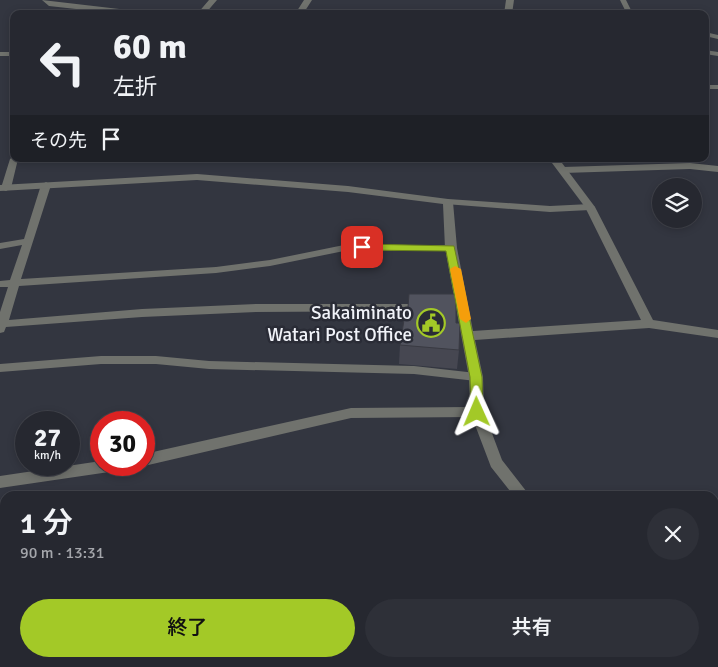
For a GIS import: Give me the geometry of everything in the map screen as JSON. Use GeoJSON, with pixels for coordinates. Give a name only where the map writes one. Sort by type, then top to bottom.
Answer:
{"type":"FeatureCollection","features":[{"type":"Feature","properties":{"kind":"street"},"geometry":{"type":"LineString","coordinates":[[46,0],[49,4],[78,10]]}},
{"type":"Feature","properties":{"kind":"street"},"geometry":{"type":"LineString","coordinates":[[204,10],[213,0]]}},
{"type":"Feature","properties":{"kind":"street"},"geometry":{"type":"LineString","coordinates":[[93,10],[114,8],[124,10]]}},
{"type":"Feature","properties":{"kind":"street"},"geometry":{"type":"LineString","coordinates":[[556,162],[590,207],[649,324]]}},
{"type":"Feature","properties":{"kind":"street"},"geometry":{"type":"LineString","coordinates":[[3,188],[197,177],[348,189],[448,202],[458,306],[469,336],[476,377],[477,412],[496,462],[519,491]]}},
{"type":"Feature","properties":{"kind":"street"},"geometry":{"type":"LineString","coordinates":[[469,336],[649,324],[718,334]]}},
{"type":"Feature","properties":{"kind":"street"},"geometry":{"type":"LineString","coordinates":[[155,458],[351,413],[477,412]]}},
{"type":"Feature","properties":{"kind":"street"},"geometry":{"type":"LineString","coordinates":[[0,482],[90,469]]}},
{"type":"Feature","properties":{"kind":"lane"},"geometry":{"type":"LineString","coordinates":[[3,188],[13,162]]}},
{"type":"Feature","properties":{"kind":"lane"},"geometry":{"type":"LineString","coordinates":[[562,170],[690,166],[718,169]]}},
{"type":"Feature","properties":{"kind":"lane"},"geometry":{"type":"LineString","coordinates":[[46,185],[1,326],[142,313],[256,308],[434,307]]}},
{"type":"Feature","properties":{"kind":"lane"},"geometry":{"type":"LineString","coordinates":[[448,202],[550,209],[590,207]]}},
{"type":"Feature","properties":{"kind":"lane"},"geometry":{"type":"LineString","coordinates":[[0,246],[28,241]]}},
{"type":"Feature","properties":{"kind":"lane"},"geometry":{"type":"LineString","coordinates":[[0,284],[216,270],[344,248],[451,248]]}},
{"type":"Feature","properties":{"kind":"lane"},"geometry":{"type":"LineString","coordinates":[[0,368],[101,360],[156,360],[209,365],[414,370],[476,377]]}},
{"type":"Feature","properties":{"kind":"building"},"geometry":{"type":"Polygon","coordinates":[[[409,294],[456,294],[456,323],[460,323],[459,350],[400,345],[404,320],[407,320],[409,294]]]}},
{"type":"Feature","properties":{"kind":"slow traffic"},"geometry":{"type":"LineString","coordinates":[[455,269],[466,319]]}},
{"type":"Feature","properties":{"kind":"place","name":"Sakaiminato Watari Post Office"},"geometry":{"type":"Point","coordinates":[431,323]}},
{"type":"Feature","properties":{"kind":"route"},"geometry":{"type":"LineString","coordinates":[[362,247],[451,248],[476,377],[477,412]]}}]}
